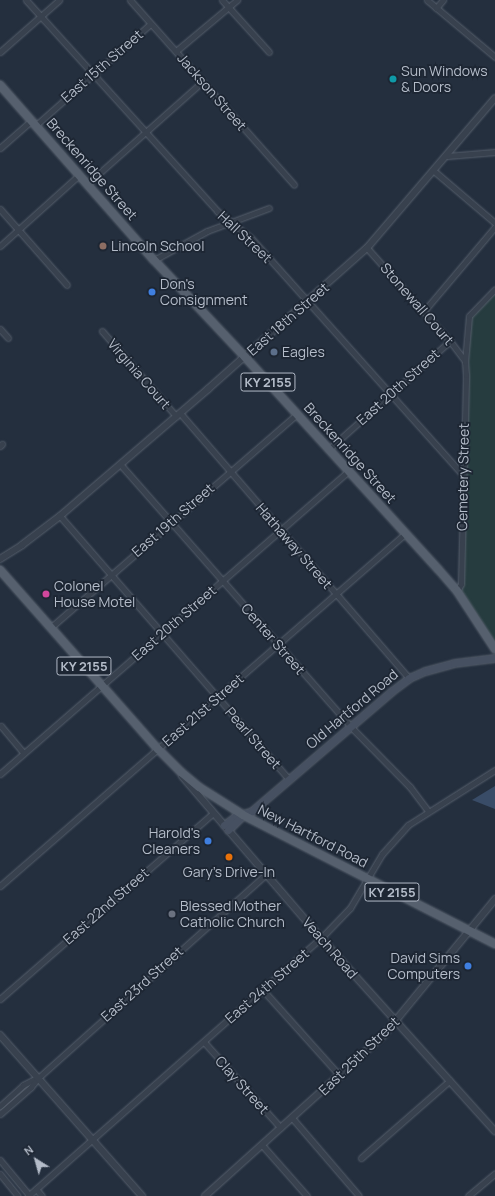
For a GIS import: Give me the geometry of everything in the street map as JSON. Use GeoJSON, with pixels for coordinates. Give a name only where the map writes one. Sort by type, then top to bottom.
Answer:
{"type":"FeatureCollection","features":[{"type":"Feature","properties":{"kind":"main road","name":"Breckenridge Street"},"geometry":{"type":"LineString","coordinates":[[0,85],[154,260],[245,357],[457,591],[495,649]]}},
{"type":"Feature","properties":{"kind":"main road","name":"KY 2155"},"geometry":{"type":"LineString","coordinates":[[0,570],[169,761]]}},
{"type":"Feature","properties":{"kind":"main road","name":"Old Hartford Road"},"geometry":{"type":"LineString","coordinates":[[226,828],[256,807],[350,726],[409,678],[425,671],[454,663],[495,658]]}},
{"type":"Feature","properties":{"kind":"main road","name":"New Hartford Road"},"geometry":{"type":"LineString","coordinates":[[169,761],[209,794],[243,815],[495,944]]}},
{"type":"Feature","properties":{"kind":"street","name":"Hall Street"},"geometry":{"type":"LineString","coordinates":[[26,0],[218,211],[251,238],[463,475]]}},
{"type":"Feature","properties":{"kind":"street"},"geometry":{"type":"LineString","coordinates":[[0,52],[59,0]]}},
{"type":"Feature","properties":{"kind":"street","name":"Jackson Street"},"geometry":{"type":"LineString","coordinates":[[130,0],[294,185]]}},
{"type":"Feature","properties":{"kind":"street"},"geometry":{"type":"LineString","coordinates":[[222,0],[269,52]]}},
{"type":"Feature","properties":{"kind":"street"},"geometry":{"type":"LineString","coordinates":[[176,51],[237,0]]}},
{"type":"Feature","properties":{"kind":"street"},"geometry":{"type":"LineString","coordinates":[[427,0],[495,57]]}},
{"type":"Feature","properties":{"kind":"street"},"geometry":{"type":"LineString","coordinates":[[436,8],[443,0]]}},
{"type":"Feature","properties":{"kind":"street","name":"East 15th Street"},"geometry":{"type":"LineString","coordinates":[[0,148],[34,123],[94,74],[150,24]]}},
{"type":"Feature","properties":{"kind":"street"},"geometry":{"type":"LineString","coordinates":[[87,184],[202,82]]}},
{"type":"Feature","properties":{"kind":"street","name":"East 18th Street"},"geometry":{"type":"LineString","coordinates":[[0,559],[22,545],[60,516],[245,357],[367,248],[495,98]]}},
{"type":"Feature","properties":{"kind":"street"},"geometry":{"type":"LineString","coordinates":[[447,156],[495,152]]}},
{"type":"Feature","properties":{"kind":"street"},"geometry":{"type":"LineString","coordinates":[[434,171],[495,223]]}},
{"type":"Feature","properties":{"kind":"street"},"geometry":{"type":"LineString","coordinates":[[0,246],[79,175]]}},
{"type":"Feature","properties":{"kind":"street"},"geometry":{"type":"LineString","coordinates":[[154,260],[207,231],[269,208]]}},
{"type":"Feature","properties":{"kind":"street"},"geometry":{"type":"LineString","coordinates":[[0,209],[67,285]]}},
{"type":"Feature","properties":{"kind":"street"},"geometry":{"type":"LineString","coordinates":[[424,311],[495,228]]}},
{"type":"Feature","properties":{"kind":"street","name":"Stonewall Court"},"geometry":{"type":"LineString","coordinates":[[367,248],[450,341],[465,362]]}},
{"type":"Feature","properties":{"kind":"street","name":"Cemetery Street"},"geometry":{"type":"LineString","coordinates":[[457,591],[461,584],[466,375],[465,362],[469,316],[495,289]]}},
{"type":"Feature","properties":{"kind":"street"},"geometry":{"type":"LineString","coordinates":[[0,329],[8,338]]}},
{"type":"Feature","properties":{"kind":"street","name":"Virginia Court"},"geometry":{"type":"LineString","coordinates":[[102,331],[178,415]]}},
{"type":"Feature","properties":{"kind":"street","name":"East 20th Street"},"geometry":{"type":"LineString","coordinates":[[329,449],[450,341]]}},
{"type":"Feature","properties":{"kind":"street","name":"East 19th Street"},"geometry":{"type":"LineString","coordinates":[[50,628],[297,414]]}},
{"type":"Feature","properties":{"kind":"street","name":"Hathaway Street"},"geometry":{"type":"LineString","coordinates":[[178,415],[366,626],[409,678]]}},
{"type":"Feature","properties":{"kind":"street","name":"Center Street"},"geometry":{"type":"LineString","coordinates":[[120,464],[350,726],[410,787],[428,811]]}},
{"type":"Feature","properties":{"kind":"street","name":"East 20th Street"},"geometry":{"type":"LineString","coordinates":[[0,774],[349,471]]}},
{"type":"Feature","properties":{"kind":"street","name":"Pearl Street"},"geometry":{"type":"LineString","coordinates":[[60,516],[289,779]]}},
{"type":"Feature","properties":{"kind":"street","name":"East 21st Street"},"geometry":{"type":"LineString","coordinates":[[0,886],[406,533]]}},
{"type":"Feature","properties":{"kind":"street"},"geometry":{"type":"LineString","coordinates":[[1,726],[24,753]]}},
{"type":"Feature","properties":{"kind":"street","name":"Veach Road"},"geometry":{"type":"LineString","coordinates":[[169,761],[321,938],[495,1131]]}},
{"type":"Feature","properties":{"kind":"street","name":"East 24th Street"},"geometry":{"type":"LineString","coordinates":[[28,1195],[321,938],[350,908],[382,854],[393,840],[408,826],[428,811],[495,770]]}},
{"type":"Feature","properties":{"kind":"street","name":"East 22nd Street"},"geometry":{"type":"LineString","coordinates":[[0,998],[213,813]]}},
{"type":"Feature","properties":{"kind":"street","name":"East 23rd Street"},"geometry":{"type":"LineString","coordinates":[[0,1114],[31,1087],[38,1078],[266,874]]}},
{"type":"Feature","properties":{"kind":"street","name":"East 25th Street"},"geometry":{"type":"LineString","coordinates":[[205,1196],[293,1119],[397,1022],[495,899]]}},
{"type":"Feature","properties":{"kind":"street"},"geometry":{"type":"LineString","coordinates":[[262,989],[340,1076]]}},
{"type":"Feature","properties":{"kind":"street"},"geometry":{"type":"LineString","coordinates":[[0,1035],[142,1196]]}},
{"type":"Feature","properties":{"kind":"street","name":"Clay Street"},"geometry":{"type":"LineString","coordinates":[[204,1042],[281,1128]]}},
{"type":"Feature","properties":{"kind":"street","name":"East 23rd Street"},"geometry":{"type":"LineString","coordinates":[[0,1106],[27,1082],[38,1078]]}},
{"type":"Feature","properties":{"kind":"street"},"geometry":{"type":"LineString","coordinates":[[361,1158],[450,1080]]}},
{"type":"Feature","properties":{"kind":"street"},"geometry":{"type":"LineString","coordinates":[[293,1119],[359,1196]]}},
{"type":"Feature","properties":{"kind":"street"},"geometry":{"type":"LineString","coordinates":[[262,1145],[307,1196]]}},
{"type":"Feature","properties":{"kind":"street"},"geometry":{"type":"LineString","coordinates":[[0,1160],[28,1195]]}},
{"type":"Feature","properties":{"kind":"street"},"geometry":{"type":"LineString","coordinates":[[468,1196],[495,1173]]}},
{"type":"Feature","properties":{"kind":"street"},"geometry":{"type":"LineString","coordinates":[[0,1174],[18,1196]]}},
{"type":"Feature","properties":{"kind":"street"},"geometry":{"type":"LineString","coordinates":[[36,1189],[42,1196]]}},
{"type":"Feature","properties":{"kind":"green space"},"geometry":{"type":"Polygon","coordinates":[[[495,289],[495,649],[457,591],[461,584],[469,316],[495,289]]]}},
{"type":"Feature","properties":{"kind":"water"},"geometry":{"type":"Polygon","coordinates":[[[495,786],[495,809],[472,800],[495,786]]]}},
{"type":"Feature","properties":{"kind":"place","name":"Sun Windows & Doors"},"geometry":{"type":"Point","coordinates":[393,79]}},
{"type":"Feature","properties":{"kind":"place","name":"Lincoln School"},"geometry":{"type":"Point","coordinates":[103,246]}},
{"type":"Feature","properties":{"kind":"place","name":"Don's Consignment"},"geometry":{"type":"Point","coordinates":[152,292]}},
{"type":"Feature","properties":{"kind":"place","name":"Eagles"},"geometry":{"type":"Point","coordinates":[274,352]}},
{"type":"Feature","properties":{"kind":"place","name":"Colonel House Motel"},"geometry":{"type":"Point","coordinates":[46,594]}},
{"type":"Feature","properties":{"kind":"place","name":"Harold's Cleaners"},"geometry":{"type":"Point","coordinates":[208,841]}},
{"type":"Feature","properties":{"kind":"place","name":"Gary's Drive-In"},"geometry":{"type":"Point","coordinates":[229,857]}},
{"type":"Feature","properties":{"kind":"place","name":"Blessed Mother Catholic Church"},"geometry":{"type":"Point","coordinates":[172,914]}},
{"type":"Feature","properties":{"kind":"place","name":"David Sims Computers"},"geometry":{"type":"Point","coordinates":[468,966]}}]}
